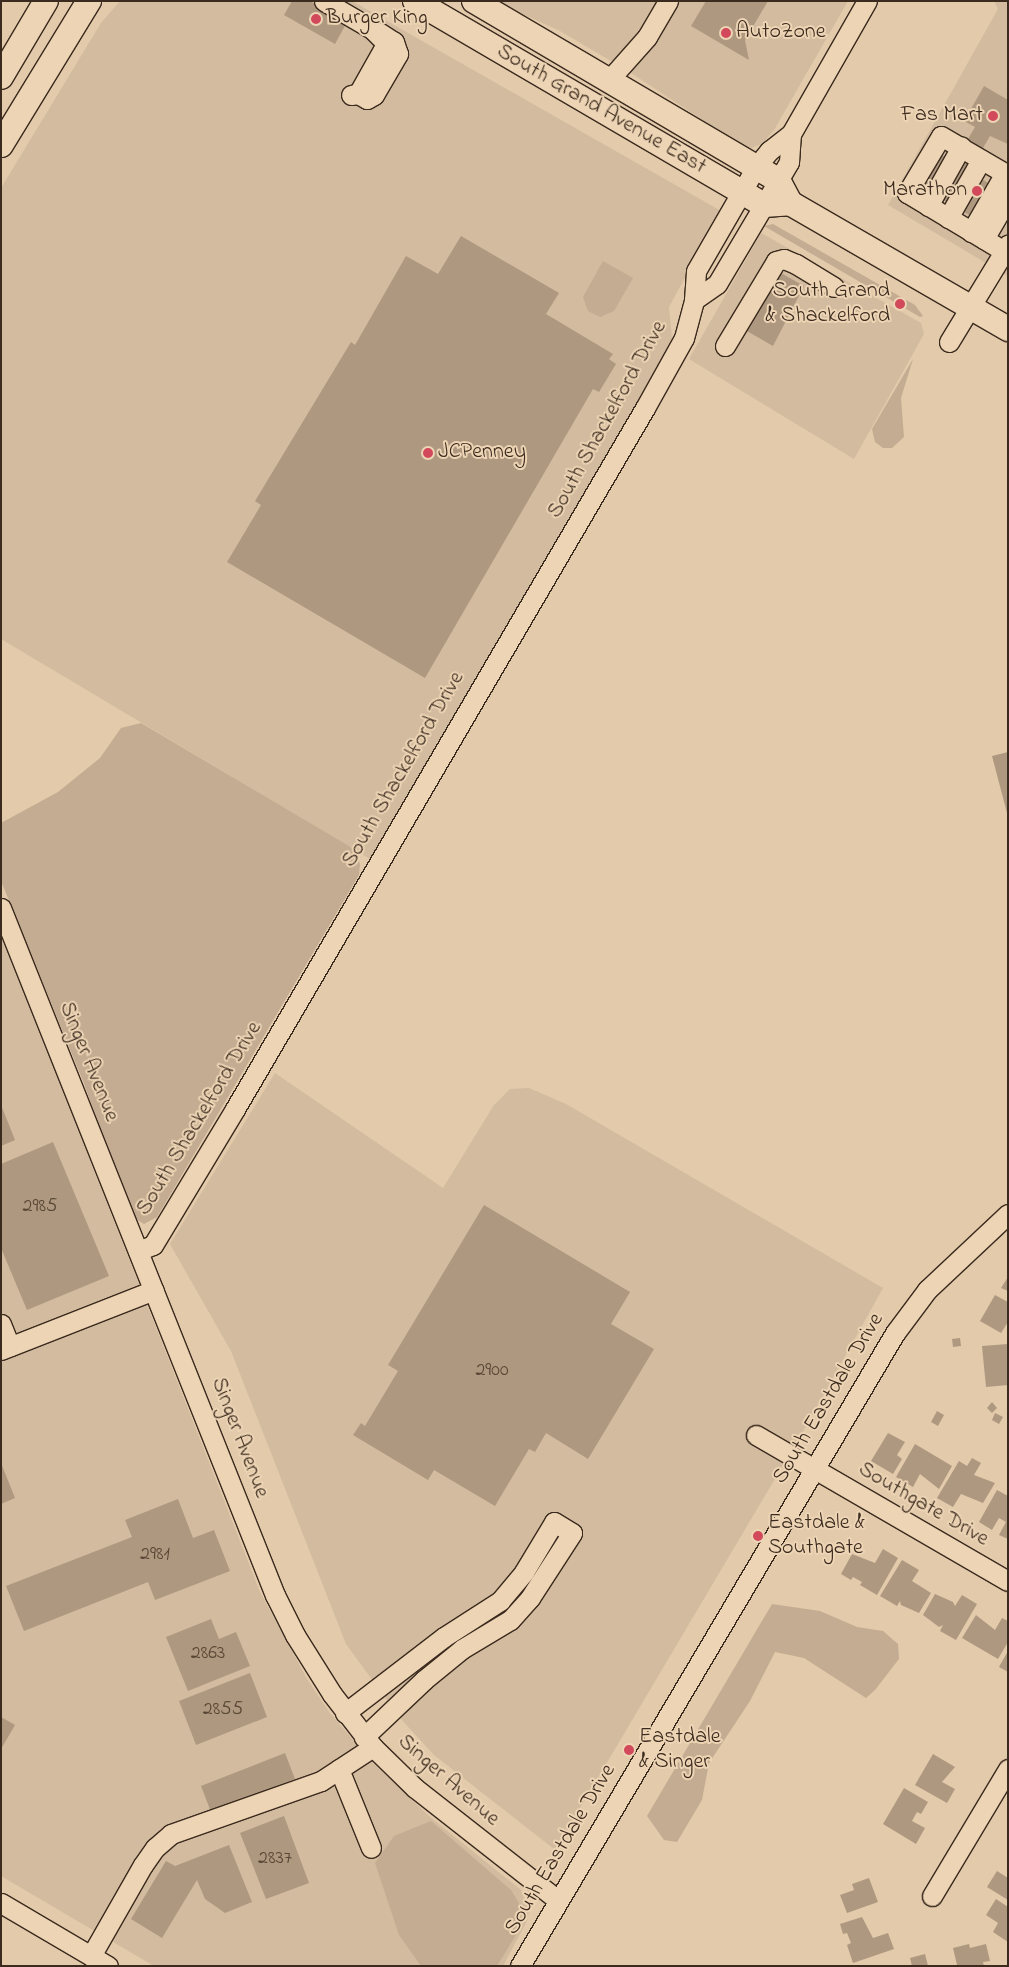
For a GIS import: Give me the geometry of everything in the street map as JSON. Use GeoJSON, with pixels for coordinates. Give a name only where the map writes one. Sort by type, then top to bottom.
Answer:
{"type":"FeatureCollection","features":[{"type":"Feature","properties":{"kind":"main road"},"geometry":{"type":"LineString","coordinates":[[1,77],[46,1]]}},
{"type":"Feature","properties":{"kind":"main road"},"geometry":{"type":"LineString","coordinates":[[1,145],[89,1]]}},
{"type":"Feature","properties":{"kind":"main road","name":"South Grand Avenue East"},"geometry":{"type":"LineString","coordinates":[[415,1],[764,205]]}},
{"type":"Feature","properties":{"kind":"main road","name":"South Grand Avenue East"},"geometry":{"type":"LineString","coordinates":[[474,1],[778,180]]}},
{"type":"Feature","properties":{"kind":"main road"},"geometry":{"type":"LineString","coordinates":[[778,180],[790,203],[1008,329]]}},
{"type":"Feature","properties":{"kind":"main road"},"geometry":{"type":"LineString","coordinates":[[764,205],[790,203]]}},
{"type":"Feature","properties":{"kind":"street"},"geometry":{"type":"LineString","coordinates":[[324,1],[372,29],[385,46],[366,96]]}},
{"type":"Feature","properties":{"kind":"street"},"geometry":{"type":"LineString","coordinates":[[608,81],[648,37],[668,1]]}},
{"type":"Feature","properties":{"kind":"street","name":"South Shackelford Drive"},"geometry":{"type":"LineString","coordinates":[[138,1251],[153,1245],[645,408],[684,338],[694,300],[696,271],[756,167],[769,151],[791,134],[866,1]]}},
{"type":"Feature","properties":{"kind":"street","name":"South Shackelford Drive"},"geometry":{"type":"LineString","coordinates":[[694,300],[717,284],[764,205],[789,162],[791,134]]}},
{"type":"Feature","properties":{"kind":"street"},"geometry":{"type":"LineString","coordinates":[[949,342],[1006,248],[977,235],[907,193],[940,136],[1006,174],[977,235]]}},
{"type":"Feature","properties":{"kind":"street"},"geometry":{"type":"LineString","coordinates":[[948,218],[982,160]]}},
{"type":"Feature","properties":{"kind":"street"},"geometry":{"type":"LineString","coordinates":[[977,235],[1008,198]]}},
{"type":"Feature","properties":{"kind":"street"},"geometry":{"type":"LineString","coordinates":[[725,346],[776,261],[784,259],[796,264],[834,287]]}},
{"type":"Feature","properties":{"kind":"street","name":"Singer Avenue"},"geometry":{"type":"LineString","coordinates":[[1,908],[275,1595],[314,1669],[368,1742],[414,1788],[558,1900]]}},
{"type":"Feature","properties":{"kind":"street","name":"South Eastdale Drive"},"geometry":{"type":"LineString","coordinates":[[520,1966],[913,1306],[1008,1214]]}},
{"type":"Feature","properties":{"kind":"street"},"geometry":{"type":"LineString","coordinates":[[1,1324],[6,1348],[154,1290]]}},
{"type":"Feature","properties":{"kind":"street","name":"Southgate Drive"},"geometry":{"type":"LineString","coordinates":[[756,1435],[1008,1581]]}},
{"type":"Feature","properties":{"kind":"street"},"geometry":{"type":"LineString","coordinates":[[90,1956],[143,1865],[155,1848],[172,1834],[321,1781],[338,1769],[368,1742],[424,1680],[462,1650],[510,1620],[530,1598],[572,1533],[554,1522],[524,1572],[500,1601],[444,1637],[345,1713]]}},
{"type":"Feature","properties":{"kind":"street"},"geometry":{"type":"LineString","coordinates":[[338,1769],[371,1848]]}},
{"type":"Feature","properties":{"kind":"street"},"geometry":{"type":"LineString","coordinates":[[932,1896],[1008,1769]]}},
{"type":"Feature","properties":{"kind":"street"},"geometry":{"type":"LineString","coordinates":[[1,1903],[108,1966]]}},
{"type":"Feature","properties":{"kind":"shaded area"},"geometry":{"type":"Polygon","coordinates":[[[120,1],[352,1],[721,211],[669,307],[672,339],[652,378],[372,860],[1,639],[1,188],[101,23],[120,1]]]}},
{"type":"Feature","properties":{"kind":"shaded area"},"geometry":{"type":"Polygon","coordinates":[[[494,1],[848,1],[774,130],[762,144],[751,148],[739,144],[628,71],[560,31],[494,1]]]}},
{"type":"Feature","properties":{"kind":"shaded area"},"geometry":{"type":"Polygon","coordinates":[[[994,1],[1008,1],[1008,276],[888,205],[998,9],[994,1]]]}},
{"type":"Feature","properties":{"kind":"shaded area"},"geometry":{"type":"Polygon","coordinates":[[[773,224],[915,305],[923,316],[920,317],[764,226],[773,224]]]}},
{"type":"Feature","properties":{"kind":"shaded area"},"geometry":{"type":"Polygon","coordinates":[[[761,233],[921,323],[924,334],[854,459],[689,359],[761,233]]]}},
{"type":"Feature","properties":{"kind":"shaded area"},"geometry":{"type":"Polygon","coordinates":[[[603,261],[633,278],[614,311],[600,317],[588,311],[583,297],[603,261]]]}},
{"type":"Feature","properties":{"kind":"shaded area"},"geometry":{"type":"Polygon","coordinates":[[[913,359],[901,398],[904,437],[892,448],[883,448],[875,442],[872,429],[913,359]]]}},
{"type":"Feature","properties":{"kind":"shaded area"},"geometry":{"type":"Polygon","coordinates":[[[141,723],[349,846],[357,852],[360,865],[359,875],[157,1217],[144,1224],[133,1217],[128,1206],[83,1081],[1,881],[1,823],[58,792],[100,758],[121,728],[141,723]]]}},
{"type":"Feature","properties":{"kind":"shaded area"},"geometry":{"type":"Polygon","coordinates":[[[1,933],[260,1592],[307,1679],[330,1713],[373,1763],[430,1817],[521,1890],[529,1911],[527,1921],[503,1966],[154,1966],[1,1876],[1,933]]]}},
{"type":"Feature","properties":{"kind":"shaded area"},"geometry":{"type":"Polygon","coordinates":[[[275,1073],[443,1188],[494,1105],[510,1089],[529,1088],[566,1104],[883,1288],[808,1423],[570,1825],[559,1853],[434,1755],[400,1718],[346,1644],[231,1351],[170,1244],[275,1073]]]}},
{"type":"Feature","properties":{"kind":"shaded area"},"geometry":{"type":"Polygon","coordinates":[[[772,1604],[820,1611],[857,1627],[883,1631],[898,1644],[899,1659],[875,1690],[866,1698],[804,1658],[775,1652],[750,1701],[709,1763],[702,1800],[677,1842],[664,1840],[647,1816],[772,1604]]]}},
{"type":"Feature","properties":{"kind":"shaded area"},"geometry":{"type":"Polygon","coordinates":[[[431,1821],[511,1890],[520,1905],[519,1930],[497,1966],[421,1966],[399,1935],[375,1863],[394,1836],[431,1821]]]}},
{"type":"Feature","properties":{"kind":"building"},"geometry":{"type":"Polygon","coordinates":[[[292,1],[310,1],[347,22],[335,44],[284,15],[292,1]]]}},
{"type":"Feature","properties":{"kind":"building","name":"AutoZone"},"geometry":{"type":"Polygon","coordinates":[[[706,1],[768,1],[745,40],[749,60],[691,26],[706,1]]]}},
{"type":"Feature","properties":{"kind":"building"},"geometry":{"type":"Polygon","coordinates":[[[984,86],[1008,100],[1008,144],[990,136],[972,167],[973,174],[990,184],[971,216],[915,184],[935,151],[950,160],[957,158],[975,127],[964,121],[984,86]]]}},
{"type":"Feature","properties":{"kind":"building"},"geometry":{"type":"Polygon","coordinates":[[[461,236],[559,293],[546,314],[613,354],[609,359],[616,364],[599,392],[593,389],[425,678],[227,562],[261,505],[255,501],[351,342],[355,345],[406,256],[438,274],[461,236]]]}},
{"type":"Feature","properties":{"kind":"building"},"geometry":{"type":"Polygon","coordinates":[[[779,272],[804,286],[773,346],[745,330],[779,272]]]}},
{"type":"Feature","properties":{"kind":"building"},"geometry":{"type":"Polygon","coordinates":[[[1008,752],[1008,813],[1007,813],[992,756],[1008,752]]]}},
{"type":"Feature","properties":{"kind":"building"},"geometry":{"type":"Polygon","coordinates":[[[1,1105],[15,1140],[1,1146],[1,1105]]]}},
{"type":"Feature","properties":{"kind":"building"},"geometry":{"type":"Polygon","coordinates":[[[53,1142],[109,1276],[27,1310],[1,1248],[1,1164],[53,1142]]]}},
{"type":"Feature","properties":{"kind":"building"},"geometry":{"type":"Polygon","coordinates":[[[484,1205],[630,1292],[611,1324],[654,1349],[588,1459],[546,1433],[535,1452],[529,1449],[495,1506],[434,1470],[428,1480],[353,1435],[361,1423],[365,1426],[398,1371],[388,1365],[484,1205]]]}},
{"type":"Feature","properties":{"kind":"building"},"geometry":{"type":"Polygon","coordinates":[[[1008,1277],[1008,1291],[1001,1288],[1008,1277]]]}},
{"type":"Feature","properties":{"kind":"building"},"geometry":{"type":"Polygon","coordinates":[[[995,1295],[1008,1302],[1008,1322],[1001,1333],[980,1321],[995,1295]]]}},
{"type":"Feature","properties":{"kind":"building"},"geometry":{"type":"Polygon","coordinates":[[[960,1338],[961,1346],[953,1347],[952,1339],[960,1338]]]}},
{"type":"Feature","properties":{"kind":"building"},"geometry":{"type":"Polygon","coordinates":[[[1008,1344],[1008,1385],[986,1387],[982,1346],[1008,1344]]]}},
{"type":"Feature","properties":{"kind":"building"},"geometry":{"type":"Polygon","coordinates":[[[992,1402],[997,1408],[992,1413],[987,1408],[992,1402]]]}},
{"type":"Feature","properties":{"kind":"building"},"geometry":{"type":"Polygon","coordinates":[[[937,1411],[944,1415],[938,1426],[931,1422],[937,1411]]]}},
{"type":"Feature","properties":{"kind":"building"},"geometry":{"type":"Polygon","coordinates":[[[995,1413],[1003,1417],[999,1424],[992,1420],[995,1413]]]}},
{"type":"Feature","properties":{"kind":"building"},"geometry":{"type":"Polygon","coordinates":[[[888,1433],[905,1442],[897,1455],[902,1459],[893,1474],[871,1461],[888,1433]]]}},
{"type":"Feature","properties":{"kind":"building"},"geometry":{"type":"Polygon","coordinates":[[[915,1444],[952,1466],[939,1489],[920,1474],[913,1487],[896,1477],[915,1444]]]}},
{"type":"Feature","properties":{"kind":"building"},"geometry":{"type":"Polygon","coordinates":[[[972,1458],[981,1463],[974,1475],[995,1483],[983,1503],[961,1494],[953,1507],[937,1498],[959,1461],[967,1466],[972,1458]]]}},
{"type":"Feature","properties":{"kind":"building"},"geometry":{"type":"Polygon","coordinates":[[[1,1463],[15,1498],[1,1504],[1,1463]]]}},
{"type":"Feature","properties":{"kind":"building"},"geometry":{"type":"Polygon","coordinates":[[[997,1490],[1008,1496],[1008,1539],[999,1535],[1006,1522],[999,1518],[992,1530],[979,1522],[997,1490]]]}},
{"type":"Feature","properties":{"kind":"building"},"geometry":{"type":"Polygon","coordinates":[[[178,1499],[193,1538],[214,1530],[230,1571],[155,1600],[148,1582],[24,1631],[6,1586],[132,1537],[125,1520],[178,1499]]]}},
{"type":"Feature","properties":{"kind":"building"},"geometry":{"type":"Polygon","coordinates":[[[883,1549],[898,1558],[877,1595],[860,1585],[862,1582],[853,1577],[851,1580],[841,1574],[852,1554],[875,1563],[883,1549]]]}},
{"type":"Feature","properties":{"kind":"building"},"geometry":{"type":"Polygon","coordinates":[[[902,1560],[919,1570],[912,1581],[931,1593],[919,1613],[901,1605],[900,1601],[897,1606],[880,1596],[902,1560]]]}},
{"type":"Feature","properties":{"kind":"building"},"geometry":{"type":"Polygon","coordinates":[[[935,1594],[953,1602],[955,1606],[962,1595],[977,1604],[956,1640],[940,1631],[943,1625],[939,1627],[923,1615],[935,1594]]]}},
{"type":"Feature","properties":{"kind":"building"},"geometry":{"type":"Polygon","coordinates":[[[976,1615],[995,1630],[1002,1618],[1008,1621],[1008,1642],[998,1659],[962,1638],[976,1615]]]}},
{"type":"Feature","properties":{"kind":"building"},"geometry":{"type":"Polygon","coordinates":[[[211,1619],[219,1639],[236,1632],[250,1666],[188,1691],[166,1637],[211,1619]]]}},
{"type":"Feature","properties":{"kind":"building"},"geometry":{"type":"Polygon","coordinates":[[[1008,1651],[1008,1672],[999,1667],[1008,1651]]]}},
{"type":"Feature","properties":{"kind":"building"},"geometry":{"type":"Polygon","coordinates":[[[250,1673],[267,1717],[196,1745],[179,1701],[250,1673]]]}},
{"type":"Feature","properties":{"kind":"building"},"geometry":{"type":"Polygon","coordinates":[[[1,1717],[15,1725],[1,1749],[1,1717]]]}},
{"type":"Feature","properties":{"kind":"building"},"geometry":{"type":"Polygon","coordinates":[[[285,1753],[295,1779],[211,1812],[201,1786],[285,1753]]]}},
{"type":"Feature","properties":{"kind":"building"},"geometry":{"type":"Polygon","coordinates":[[[933,1754],[955,1767],[942,1782],[955,1789],[947,1803],[915,1785],[933,1754]]]}},
{"type":"Feature","properties":{"kind":"building"},"geometry":{"type":"Polygon","coordinates":[[[904,1788],[928,1802],[921,1814],[917,1812],[912,1821],[925,1828],[916,1844],[883,1824],[904,1788]]]}},
{"type":"Feature","properties":{"kind":"building"},"geometry":{"type":"Polygon","coordinates":[[[284,1816],[309,1883],[266,1899],[240,1833],[284,1816]]]}},
{"type":"Feature","properties":{"kind":"building"},"geometry":{"type":"Polygon","coordinates":[[[229,1845],[252,1902],[225,1913],[205,1899],[197,1880],[162,1938],[131,1919],[166,1861],[175,1866],[229,1845]]]}},
{"type":"Feature","properties":{"kind":"building"},"geometry":{"type":"Polygon","coordinates":[[[997,1871],[1008,1878],[1008,1900],[987,1887],[997,1871]]]}},
{"type":"Feature","properties":{"kind":"building"},"geometry":{"type":"Polygon","coordinates":[[[869,1878],[878,1902],[847,1913],[840,1895],[854,1890],[852,1884],[869,1878]]]}},
{"type":"Feature","properties":{"kind":"building"},"geometry":{"type":"Polygon","coordinates":[[[996,1899],[1008,1907],[1008,1942],[993,1932],[998,1923],[986,1915],[996,1899]]]}},
{"type":"Feature","properties":{"kind":"building"},"geometry":{"type":"Polygon","coordinates":[[[862,1917],[873,1938],[888,1933],[894,1949],[853,1963],[847,1945],[851,1943],[847,1933],[843,1934],[840,1924],[862,1917]]]}},
{"type":"Feature","properties":{"kind":"building"},"geometry":{"type":"Polygon","coordinates":[[[969,1944],[970,1948],[986,1944],[990,1961],[983,1962],[984,1966],[957,1965],[953,1948],[969,1944]]]}},
{"type":"Feature","properties":{"kind":"building"},"geometry":{"type":"Polygon","coordinates":[[[925,1954],[928,1966],[912,1966],[910,1958],[925,1954]]]}},
{"type":"Feature","properties":{"kind":"place","name":"Burger King"},"geometry":{"type":"Point","coordinates":[316,19]}},
{"type":"Feature","properties":{"kind":"place","name":"AutoZone"},"geometry":{"type":"Point","coordinates":[726,33]}},
{"type":"Feature","properties":{"kind":"place","name":"Fas Mart"},"geometry":{"type":"Point","coordinates":[993,116]}},
{"type":"Feature","properties":{"kind":"place","name":"Marathon"},"geometry":{"type":"Point","coordinates":[977,191]}},
{"type":"Feature","properties":{"kind":"place","name":"South Grand & Shackelford"},"geometry":{"type":"Point","coordinates":[900,304]}},
{"type":"Feature","properties":{"kind":"place","name":"JCPenney"},"geometry":{"type":"Point","coordinates":[428,453]}},
{"type":"Feature","properties":{"kind":"place","name":"Eastdale & Southgate"},"geometry":{"type":"Point","coordinates":[758,1536]}},
{"type":"Feature","properties":{"kind":"place","name":"Eastdale & Singer"},"geometry":{"type":"Point","coordinates":[629,1750]}}]}
